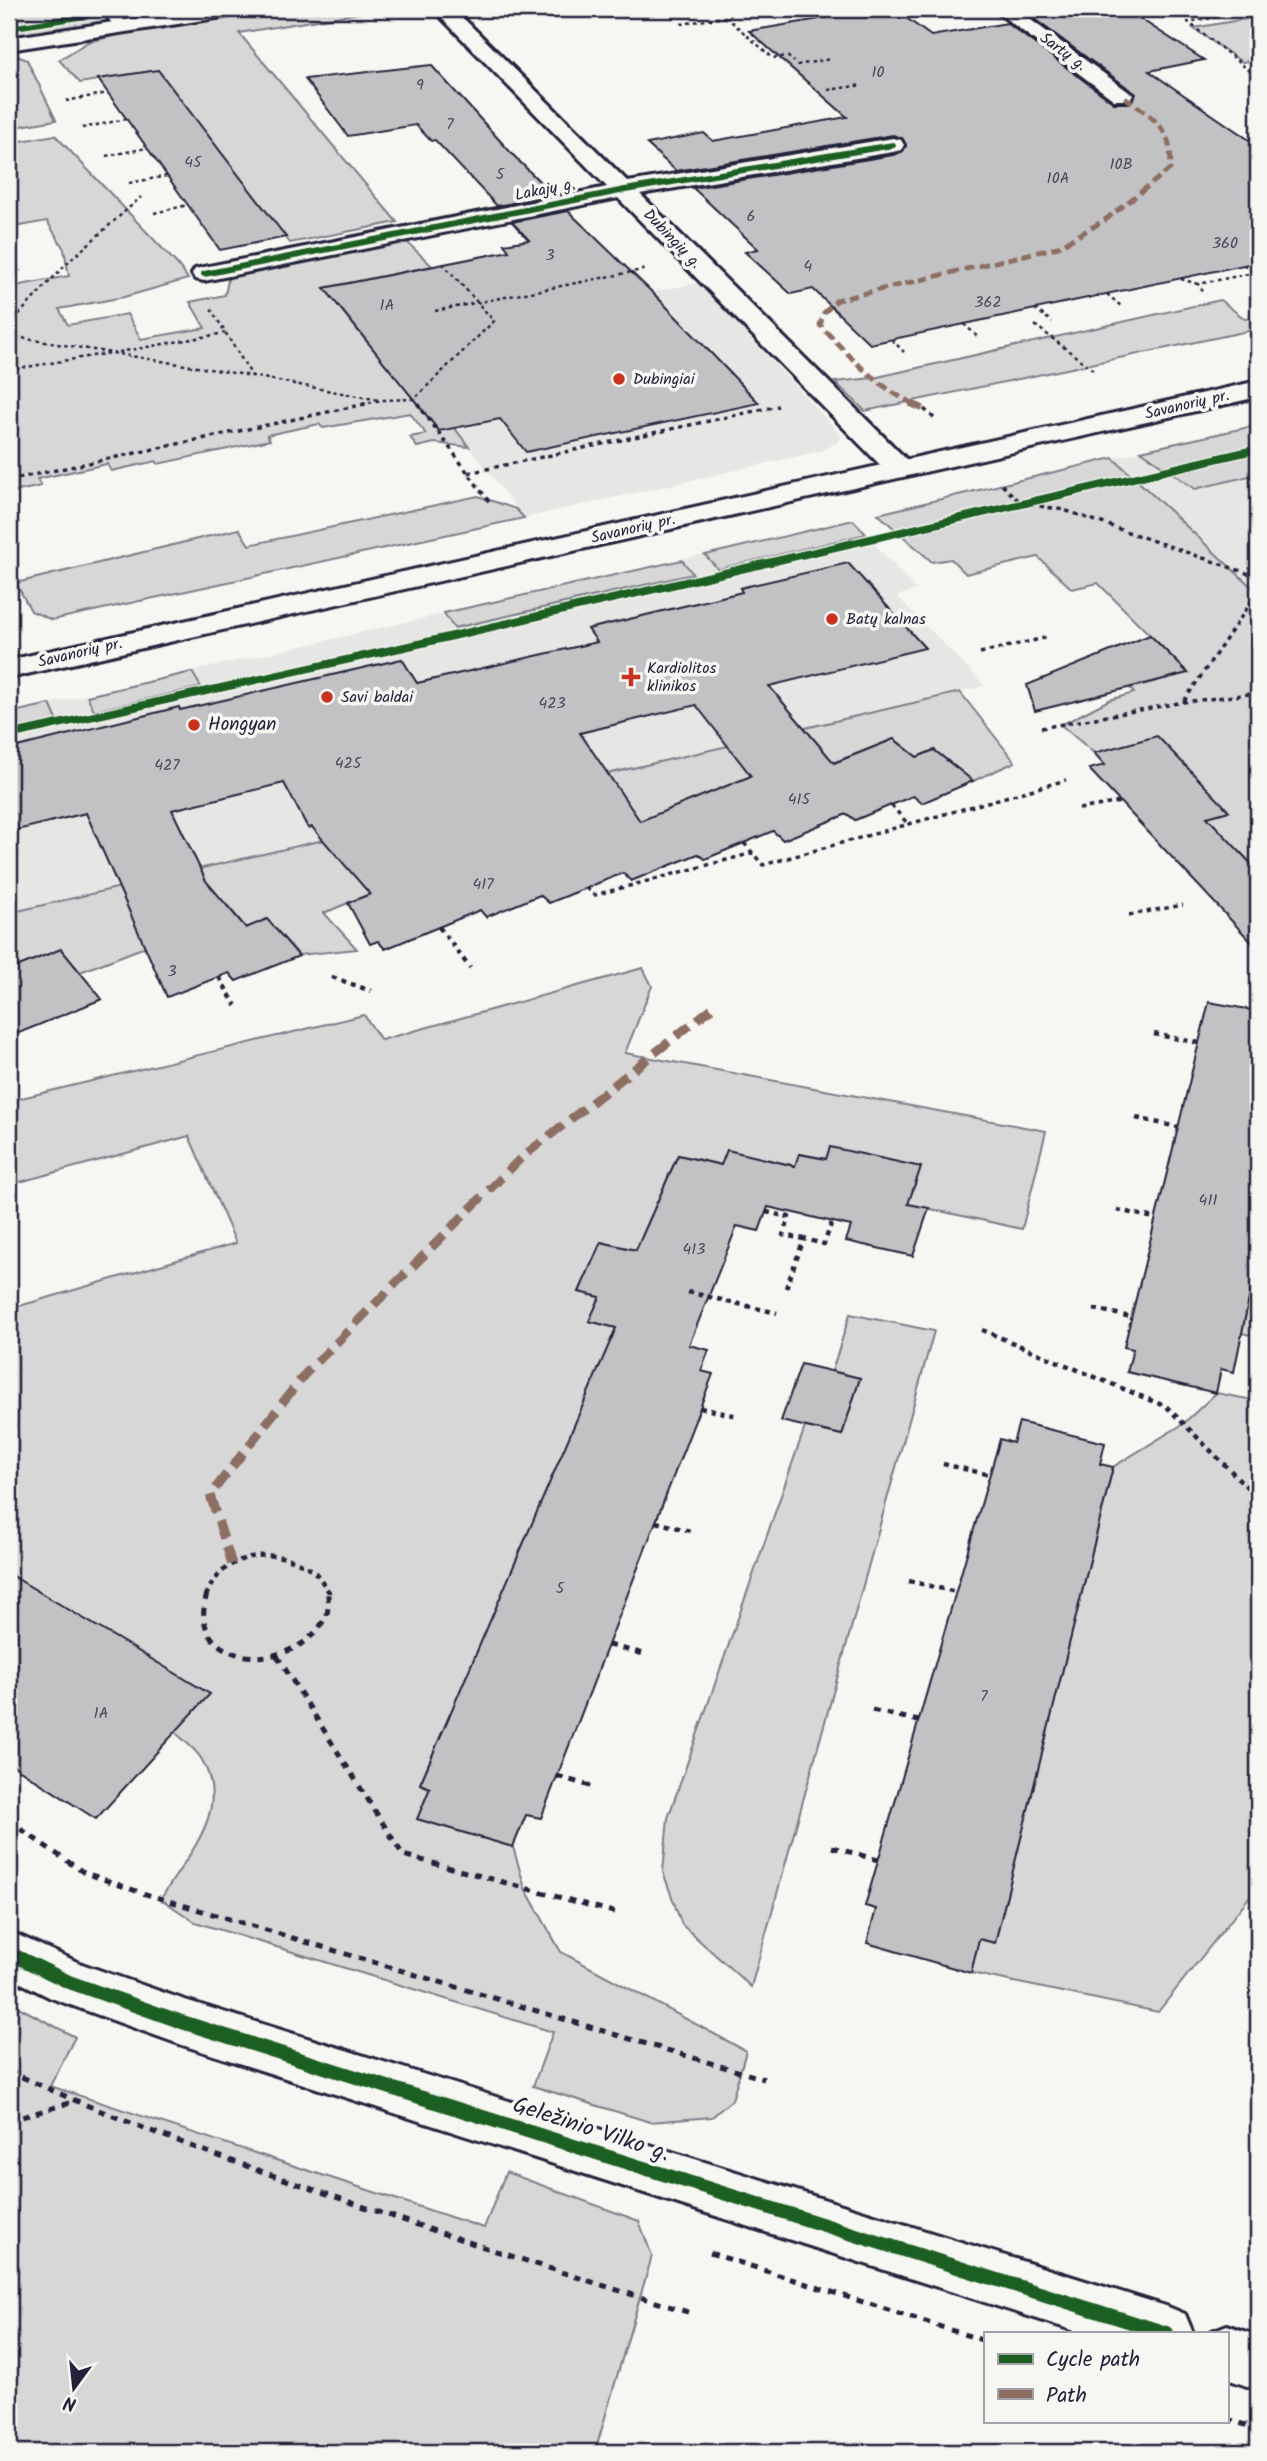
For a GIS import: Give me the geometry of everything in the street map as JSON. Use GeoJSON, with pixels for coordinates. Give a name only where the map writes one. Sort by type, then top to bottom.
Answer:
{"type":"FeatureCollection","features":[{"type":"Feature","properties":{"kind":"street"},"geometry":{"type":"LineString","coordinates":[[9,44],[116,19],[236,9]]}},
{"type":"Feature","properties":{"kind":"street","name":"Dubingių g."},"geometry":{"type":"LineString","coordinates":[[443,9],[901,469]]}},
{"type":"Feature","properties":{"kind":"street","name":"Sartų g."},"geometry":{"type":"LineString","coordinates":[[1003,9],[1122,95]]}},
{"type":"Feature","properties":{"kind":"street","name":"Lakajų g."},"geometry":{"type":"LineString","coordinates":[[204,274],[625,190],[893,145]]}},
{"type":"Feature","properties":{"kind":"street","name":"Savanorių pr."},"geometry":{"type":"LineString","coordinates":[[9,669],[1258,389]]}},
{"type":"Feature","properties":{"kind":"street","name":"Geležinio Vilko g."},"geometry":{"type":"LineString","coordinates":[[9,1953],[69,1982],[195,2026],[1163,2332]]}},
{"type":"Feature","properties":{"kind":"street"},"geometry":{"type":"LineString","coordinates":[[1228,2352],[1258,2362]]}},
{"type":"Feature","properties":{"kind":"path"},"geometry":{"type":"LineString","coordinates":[[1250,71],[1188,22],[1258,10]]}},
{"type":"Feature","properties":{"kind":"path"},"geometry":{"type":"LineString","coordinates":[[681,24],[731,16]]}},
{"type":"Feature","properties":{"kind":"path"},"geometry":{"type":"LineString","coordinates":[[726,17],[773,58],[787,56],[794,62]]}},
{"type":"Feature","properties":{"kind":"path"},"geometry":{"type":"LineString","coordinates":[[753,41],[759,40]]}},
{"type":"Feature","properties":{"kind":"path"},"geometry":{"type":"LineString","coordinates":[[797,65],[831,59]]}},
{"type":"Feature","properties":{"kind":"path"},"geometry":{"type":"LineString","coordinates":[[828,90],[862,85]]}},
{"type":"Feature","properties":{"kind":"path"},"geometry":{"type":"LineString","coordinates":[[66,101],[108,93]]}},
{"type":"Feature","properties":{"kind":"path"},"geometry":{"type":"LineString","coordinates":[[82,128],[127,119]]}},
{"type":"Feature","properties":{"kind":"path"},"geometry":{"type":"LineString","coordinates":[[106,156],[147,148]]}},
{"type":"Feature","properties":{"kind":"path"},"geometry":{"type":"LineString","coordinates":[[129,183],[167,176]]}},
{"type":"Feature","properties":{"kind":"path"},"geometry":{"type":"LineString","coordinates":[[9,325],[66,264],[141,197]]}},
{"type":"Feature","properties":{"kind":"path"},"geometry":{"type":"LineString","coordinates":[[154,213],[188,205]]}},
{"type":"Feature","properties":{"kind":"path"},"geometry":{"type":"LineString","coordinates":[[9,480],[383,400],[414,399],[494,321],[414,232]]}},
{"type":"Feature","properties":{"kind":"path"},"geometry":{"type":"LineString","coordinates":[[13,258],[20,271]]}},
{"type":"Feature","properties":{"kind":"path"},"geometry":{"type":"LineString","coordinates":[[435,311],[692,260]]}},
{"type":"Feature","properties":{"kind":"path"},"geometry":{"type":"LineString","coordinates":[[9,265],[16,264]]}},
{"type":"Feature","properties":{"kind":"path"},"geometry":{"type":"LineString","coordinates":[[1244,265],[1256,272]]}},
{"type":"Feature","properties":{"kind":"path"},"geometry":{"type":"LineString","coordinates":[[1181,279],[1198,284],[1256,272]]}},
{"type":"Feature","properties":{"kind":"path"},"geometry":{"type":"LineString","coordinates":[[1198,284],[1203,291]]}},
{"type":"Feature","properties":{"kind":"path"},"geometry":{"type":"LineString","coordinates":[[1107,294],[1122,307]]}},
{"type":"Feature","properties":{"kind":"path"},"geometry":{"type":"LineString","coordinates":[[214,299],[211,310],[252,376]]}},
{"type":"Feature","properties":{"kind":"path"},"geometry":{"type":"LineString","coordinates":[[1035,309],[1052,322]]}},
{"type":"Feature","properties":{"kind":"path"},"geometry":{"type":"LineString","coordinates":[[964,324],[978,337]]}},
{"type":"Feature","properties":{"kind":"path"},"geometry":{"type":"LineString","coordinates":[[1035,325],[1096,372]]}},
{"type":"Feature","properties":{"kind":"path"},"geometry":{"type":"LineString","coordinates":[[9,370],[225,333]]}},
{"type":"Feature","properties":{"kind":"path"},"geometry":{"type":"LineString","coordinates":[[9,336],[383,400]]}},
{"type":"Feature","properties":{"kind":"path"},"geometry":{"type":"LineString","coordinates":[[892,340],[904,352]]}},
{"type":"Feature","properties":{"kind":"path"},"geometry":{"type":"LineString","coordinates":[[9,388],[18,411],[9,423]]}},
{"type":"Feature","properties":{"kind":"path"},"geometry":{"type":"LineString","coordinates":[[468,474],[828,396]]}},
{"type":"Feature","properties":{"kind":"path"},"geometry":{"type":"LineString","coordinates":[[414,399],[490,503]]}},
{"type":"Feature","properties":{"kind":"path"},"geometry":{"type":"LineString","coordinates":[[924,409],[1021,503],[1064,510],[1110,524],[1258,577]]}},
{"type":"Feature","properties":{"kind":"path"},"geometry":{"type":"LineString","coordinates":[[1184,702],[1258,592]]}},
{"type":"Feature","properties":{"kind":"path"},"geometry":{"type":"LineString","coordinates":[[980,653],[1049,637]]}},
{"type":"Feature","properties":{"kind":"path"},"geometry":{"type":"LineString","coordinates":[[1041,728],[1184,702],[1258,693]]}},
{"type":"Feature","properties":{"kind":"path"},"geometry":{"type":"LineString","coordinates":[[744,843],[764,865],[1066,780]]}},
{"type":"Feature","properties":{"kind":"path"},"geometry":{"type":"LineString","coordinates":[[1079,809],[1120,802]]}},
{"type":"Feature","properties":{"kind":"path"},"geometry":{"type":"LineString","coordinates":[[891,805],[908,824]]}},
{"type":"Feature","properties":{"kind":"path"},"geometry":{"type":"LineString","coordinates":[[586,888],[595,895],[753,853]]}},
{"type":"Feature","properties":{"kind":"path"},"geometry":{"type":"LineString","coordinates":[[1129,915],[1183,905]]}},
{"type":"Feature","properties":{"kind":"path"},"geometry":{"type":"LineString","coordinates":[[439,927],[470,968]]}},
{"type":"Feature","properties":{"kind":"path"},"geometry":{"type":"LineString","coordinates":[[219,976],[236,1006]]}},
{"type":"Feature","properties":{"kind":"path"},"geometry":{"type":"LineString","coordinates":[[332,977],[371,991]]}},
{"type":"Feature","properties":{"kind":"path"},"geometry":{"type":"LineString","coordinates":[[1154,1034],[1199,1043]]}},
{"type":"Feature","properties":{"kind":"path"},"geometry":{"type":"LineString","coordinates":[[1136,1118],[1178,1127]]}},
{"type":"Feature","properties":{"kind":"path"},"geometry":{"type":"LineString","coordinates":[[1117,1210],[1156,1218]]}},
{"type":"Feature","properties":{"kind":"path"},"geometry":{"type":"LineString","coordinates":[[766,1212],[789,1217],[783,1235],[824,1244],[832,1222]]}},
{"type":"Feature","properties":{"kind":"path"},"geometry":{"type":"LineString","coordinates":[[786,1288],[804,1239]]}},
{"type":"Feature","properties":{"kind":"path"},"geometry":{"type":"LineString","coordinates":[[688,1292],[777,1312]]}},
{"type":"Feature","properties":{"kind":"path"},"geometry":{"type":"LineString","coordinates":[[1094,1309],[1131,1317]]}},
{"type":"Feature","properties":{"kind":"path"},"geometry":{"type":"LineString","coordinates":[[982,1330],[1167,1407],[1258,1498]]}},
{"type":"Feature","properties":{"kind":"path"},"geometry":{"type":"LineString","coordinates":[[700,1408],[738,1416]]}},
{"type":"Feature","properties":{"kind":"path"},"geometry":{"type":"LineString","coordinates":[[943,1464],[990,1475]]}},
{"type":"Feature","properties":{"kind":"path"},"geometry":{"type":"LineString","coordinates":[[656,1522],[694,1532]]}},
{"type":"Feature","properties":{"kind":"path"},"geometry":{"type":"LineString","coordinates":[[279,1554],[301,1560],[319,1573],[328,1591],[328,1611],[318,1630],[301,1647],[277,1656],[248,1657],[221,1648],[205,1629],[202,1606],[212,1582],[232,1564],[255,1556],[279,1554]]}},
{"type":"Feature","properties":{"kind":"path"},"geometry":{"type":"LineString","coordinates":[[909,1581],[956,1592]]}},
{"type":"Feature","properties":{"kind":"path"},"geometry":{"type":"LineString","coordinates":[[608,1645],[648,1655]]}},
{"type":"Feature","properties":{"kind":"path"},"geometry":{"type":"LineString","coordinates":[[277,1656],[403,1855],[621,1914]]}},
{"type":"Feature","properties":{"kind":"path"},"geometry":{"type":"LineString","coordinates":[[872,1710],[919,1721]]}},
{"type":"Feature","properties":{"kind":"path"},"geometry":{"type":"LineString","coordinates":[[557,1776],[597,1788]]}},
{"type":"Feature","properties":{"kind":"path"},"geometry":{"type":"LineString","coordinates":[[9,1821],[83,1872],[139,1892],[764,2080]]}},
{"type":"Feature","properties":{"kind":"path"},"geometry":{"type":"LineString","coordinates":[[832,1847],[878,1860]]}},
{"type":"Feature","properties":{"kind":"path"},"geometry":{"type":"LineString","coordinates":[[9,2071],[73,2102],[444,2235],[691,2313]]}},
{"type":"Feature","properties":{"kind":"path"},"geometry":{"type":"LineString","coordinates":[[9,2121],[73,2102]]}},
{"type":"Feature","properties":{"kind":"path"},"geometry":{"type":"LineString","coordinates":[[710,2253],[984,2342]]}},
{"type":"Feature","properties":{"kind":"path"},"geometry":{"type":"LineString","coordinates":[[1228,2419],[1258,2429]]}},
{"type":"Feature","properties":{"kind":"shaded area"},"geometry":{"type":"Polygon","coordinates":[[[9,9],[89,9],[106,16],[109,22],[9,38],[9,9]]]}},
{"type":"Feature","properties":{"kind":"shaded area"},"geometry":{"type":"Polygon","coordinates":[[[279,9],[384,9],[239,33],[397,222],[290,243],[158,70],[80,83],[59,60],[88,42],[135,31],[279,9]]]}},
{"type":"Feature","properties":{"kind":"shaded area"},"geometry":{"type":"Polygon","coordinates":[[[1258,17],[1258,60],[1242,62],[1193,28],[1258,17]]]}},
{"type":"Feature","properties":{"kind":"shaded area"},"geometry":{"type":"Polygon","coordinates":[[[9,52],[27,60],[56,120],[9,128],[9,52]]]}},
{"type":"Feature","properties":{"kind":"shaded area"},"geometry":{"type":"Polygon","coordinates":[[[55,135],[178,265],[188,279],[124,297],[59,309],[68,325],[127,314],[141,339],[205,328],[190,302],[225,295],[229,275],[405,240],[432,266],[370,279],[339,307],[368,343],[448,326],[431,397],[469,447],[434,443],[417,447],[410,437],[426,434],[410,413],[323,428],[319,424],[267,435],[270,440],[158,464],[156,461],[111,471],[107,464],[37,479],[41,486],[9,493],[9,287],[69,276],[64,249],[47,221],[9,228],[9,143],[55,135]]]}},
{"type":"Feature","properties":{"kind":"shaded area"},"geometry":{"type":"Polygon","coordinates":[[[699,283],[830,423],[841,436],[838,442],[821,451],[524,518],[431,397],[494,321],[699,283]]]}},
{"type":"Feature","properties":{"kind":"shaded area"},"geometry":{"type":"Polygon","coordinates":[[[1220,300],[1245,319],[1258,316],[1258,329],[865,411],[835,382],[873,378],[1220,300]]]}},
{"type":"Feature","properties":{"kind":"shaded area"},"geometry":{"type":"Polygon","coordinates":[[[1258,425],[1258,593],[1113,458],[1258,425]]]}},
{"type":"Feature","properties":{"kind":"shaded area"},"geometry":{"type":"Polygon","coordinates":[[[1258,425],[1258,474],[1195,489],[1141,451],[1258,425]]]}},
{"type":"Feature","properties":{"kind":"shaded area"},"geometry":{"type":"Polygon","coordinates":[[[1113,458],[1258,593],[1258,871],[1242,854],[1232,857],[1197,820],[1228,811],[1094,753],[1061,725],[1109,700],[1134,693],[1130,688],[1188,673],[1098,583],[1072,589],[1038,557],[966,574],[951,559],[932,562],[878,514],[1113,458]]]}},
{"type":"Feature","properties":{"kind":"shaded area"},"geometry":{"type":"Polygon","coordinates":[[[478,496],[516,509],[524,518],[52,620],[31,611],[16,583],[239,529],[249,545],[478,496]]]}},
{"type":"Feature","properties":{"kind":"shaded area"},"geometry":{"type":"Polygon","coordinates":[[[853,520],[916,590],[897,596],[985,686],[9,913],[9,713],[853,520]]]}},
{"type":"Feature","properties":{"kind":"shaded area"},"geometry":{"type":"Polygon","coordinates":[[[853,520],[866,534],[718,569],[705,555],[853,520]]]}},
{"type":"Feature","properties":{"kind":"shaded area"},"geometry":{"type":"Polygon","coordinates":[[[682,560],[693,574],[454,628],[444,613],[682,560]]]}},
{"type":"Feature","properties":{"kind":"shaded area"},"geometry":{"type":"Polygon","coordinates":[[[192,672],[201,687],[94,711],[87,696],[192,672]]]}},
{"type":"Feature","properties":{"kind":"shaded area"},"geometry":{"type":"Polygon","coordinates":[[[960,692],[1015,762],[973,781],[934,750],[917,757],[894,739],[766,786],[569,843],[370,894],[324,913],[357,949],[299,955],[267,920],[246,928],[228,906],[150,945],[80,972],[61,950],[9,970],[9,913],[960,692]]]}},
{"type":"Feature","properties":{"kind":"shaded area"},"geometry":{"type":"Polygon","coordinates":[[[50,704],[57,720],[9,731],[9,713],[50,704]]]}},
{"type":"Feature","properties":{"kind":"shaded area"},"geometry":{"type":"Polygon","coordinates":[[[643,968],[652,986],[625,1053],[1046,1131],[1022,1229],[908,1204],[826,1159],[800,1154],[795,1166],[728,1151],[721,1165],[678,1155],[654,1210],[658,1255],[601,1243],[579,1292],[600,1297],[590,1321],[629,1331],[511,1574],[420,1784],[430,1788],[418,1819],[513,1847],[525,1888],[561,1952],[746,2051],[732,2100],[712,2117],[650,2122],[533,2086],[553,2032],[195,1922],[161,1899],[193,1850],[209,1816],[212,1798],[210,1779],[200,1756],[175,1732],[209,1694],[9,1574],[9,1309],[236,1243],[189,1136],[9,1185],[9,1101],[364,1015],[381,1040],[643,968]]]}},
{"type":"Feature","properties":{"kind":"shaded area"},"geometry":{"type":"Polygon","coordinates":[[[1258,1254],[1258,1337],[1242,1333],[1258,1254]]]}},
{"type":"Feature","properties":{"kind":"shaded area"},"geometry":{"type":"Polygon","coordinates":[[[850,1314],[934,1331],[751,1987],[682,1925],[663,1872],[668,1818],[805,1427],[842,1435],[860,1378],[832,1371],[850,1314]]]}},
{"type":"Feature","properties":{"kind":"shaded area"},"geometry":{"type":"Polygon","coordinates":[[[1216,1393],[1258,1401],[1258,1886],[1158,2012],[971,1973],[979,1939],[995,1942],[1113,1467],[1183,1424],[1216,1393]]]}},
{"type":"Feature","properties":{"kind":"shaded area"},"geometry":{"type":"Polygon","coordinates":[[[9,2002],[75,2037],[50,2086],[484,2228],[506,2172],[639,2221],[652,2256],[595,2452],[9,2452],[9,2002]]]}},
{"type":"Feature","properties":{"kind":"building"},"geometry":{"type":"Polygon","coordinates":[[[877,9],[894,9],[931,36],[1007,23],[1114,103],[1130,103],[1136,94],[1033,18],[1087,9],[1125,9],[1204,60],[1149,71],[1258,146],[1258,262],[870,344],[813,289],[791,294],[745,252],[758,249],[693,188],[893,155],[903,151],[906,146],[903,139],[893,135],[676,171],[647,144],[704,133],[713,141],[847,117],[749,31],[877,9]]]}},
{"type":"Feature","properties":{"kind":"building"},"geometry":{"type":"Polygon","coordinates":[[[431,65],[553,195],[497,206],[435,140],[431,141],[416,125],[348,136],[305,79],[431,65]]]}},
{"type":"Feature","properties":{"kind":"building"},"geometry":{"type":"Polygon","coordinates":[[[158,70],[286,237],[220,250],[98,79],[158,70]]]}},
{"type":"Feature","properties":{"kind":"building"},"geometry":{"type":"Polygon","coordinates":[[[568,211],[658,298],[759,403],[526,452],[500,419],[439,431],[324,288],[509,251],[504,244],[529,240],[512,222],[568,211]]]}},
{"type":"Feature","properties":{"kind":"building"},"geometry":{"type":"Polygon","coordinates":[[[848,563],[925,648],[769,686],[834,763],[894,739],[917,757],[934,750],[973,781],[922,803],[913,796],[855,820],[847,814],[783,840],[773,831],[705,859],[698,854],[631,881],[623,873],[549,903],[540,895],[486,917],[480,910],[385,949],[378,941],[370,944],[348,903],[370,894],[312,827],[308,828],[284,783],[172,810],[206,881],[246,928],[267,919],[299,956],[236,981],[229,973],[167,997],[86,813],[9,832],[9,749],[179,707],[180,710],[402,659],[417,683],[597,642],[588,629],[742,592],[740,588],[848,563]],[[696,705],[580,733],[640,821],[751,776],[696,705]]]}},
{"type":"Feature","properties":{"kind":"building"},"geometry":{"type":"Polygon","coordinates":[[[1150,635],[1188,673],[1035,711],[1027,685],[1150,635]]]}},
{"type":"Feature","properties":{"kind":"building"},"geometry":{"type":"Polygon","coordinates":[[[1157,736],[1229,811],[1207,817],[1258,871],[1258,949],[1089,769],[1105,765],[1094,753],[1157,736]]]}},
{"type":"Feature","properties":{"kind":"building"},"geometry":{"type":"Polygon","coordinates":[[[61,949],[102,999],[9,1037],[9,970],[61,949]]]}},
{"type":"Feature","properties":{"kind":"building"},"geometry":{"type":"Polygon","coordinates":[[[1209,1002],[1258,1011],[1258,1254],[1234,1372],[1221,1369],[1216,1393],[1127,1372],[1133,1349],[1124,1347],[1209,1002]]]}},
{"type":"Feature","properties":{"kind":"building"},"geometry":{"type":"Polygon","coordinates":[[[830,1147],[921,1167],[908,1204],[929,1208],[913,1256],[846,1241],[851,1226],[768,1207],[759,1231],[737,1226],[689,1345],[709,1350],[701,1371],[713,1374],[541,1818],[526,1815],[513,1847],[417,1819],[430,1788],[420,1784],[616,1328],[589,1321],[600,1297],[579,1292],[601,1242],[636,1250],[678,1155],[721,1165],[727,1150],[795,1166],[799,1154],[826,1159],[830,1147]]]}},
{"type":"Feature","properties":{"kind":"building"},"geometry":{"type":"Polygon","coordinates":[[[801,1364],[860,1378],[842,1435],[781,1421],[801,1364]]]}},
{"type":"Feature","properties":{"kind":"building"},"geometry":{"type":"Polygon","coordinates":[[[1019,1422],[1105,1443],[1100,1464],[1113,1467],[995,1943],[979,1939],[971,1973],[867,1943],[876,1909],[865,1906],[1000,1439],[1013,1443],[1019,1422]]]}},
{"type":"Feature","properties":{"kind":"building"},"geometry":{"type":"Polygon","coordinates":[[[9,1574],[210,1694],[96,1819],[9,1763],[9,1574]]]}},
{"type":"Feature","properties":{"kind":"marked path"},"geometry":{"type":"LineString","coordinates":[[924,409],[894,393],[855,362],[820,325],[824,313],[837,300],[1058,247],[1105,220],[1170,169],[1172,155],[1170,144],[1160,125],[1122,95]]}},
{"type":"Feature","properties":{"kind":"marked path"},"geometry":{"type":"LineString","coordinates":[[232,1564],[210,1495],[305,1374],[521,1158],[712,1008]]}},
{"type":"Feature","properties":{"kind":"cycle path"},"geometry":{"type":"LineString","coordinates":[[9,28],[111,12]]}},
{"type":"Feature","properties":{"kind":"cycle path"},"geometry":{"type":"LineString","coordinates":[[204,274],[625,190],[893,145]]}},
{"type":"Feature","properties":{"kind":"cycle path"},"geometry":{"type":"LineString","coordinates":[[9,735],[418,644],[1258,449]]}},
{"type":"Feature","properties":{"kind":"cycle path"},"geometry":{"type":"LineString","coordinates":[[9,1953],[69,1982],[182,2022],[1163,2332]]}},
{"type":"Feature","properties":{"kind":"place","name":"Dubingiai"},"geometry":{"type":"Point","coordinates":[619,379]}},
{"type":"Feature","properties":{"kind":"place","name":"Batų kalnas"},"geometry":{"type":"Point","coordinates":[832,619]}},
{"type":"Feature","properties":{"kind":"place","name":"Kardiolitos klinikos"},"geometry":{"type":"Point","coordinates":[631,677]}},
{"type":"Feature","properties":{"kind":"place","name":"Savi baldai"},"geometry":{"type":"Point","coordinates":[327,697]}},
{"type":"Feature","properties":{"kind":"place","name":"Hongyan"},"geometry":{"type":"Point","coordinates":[194,725]}}]}
